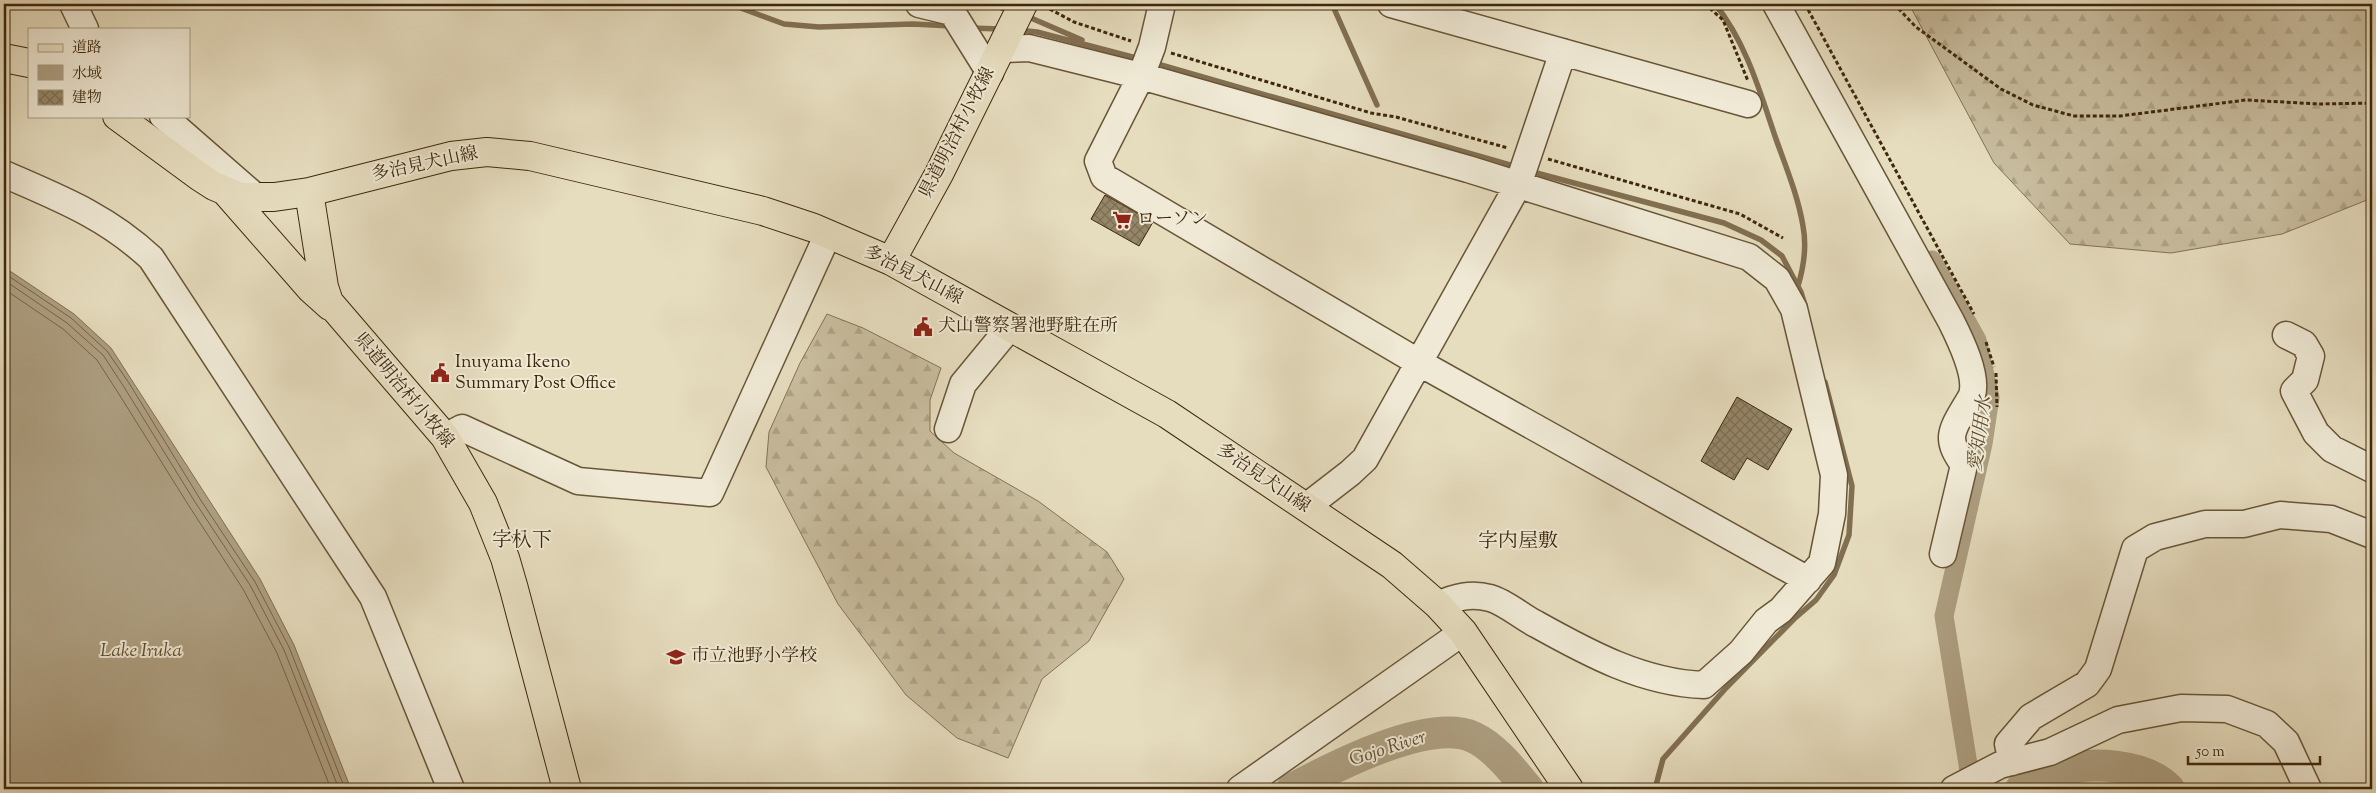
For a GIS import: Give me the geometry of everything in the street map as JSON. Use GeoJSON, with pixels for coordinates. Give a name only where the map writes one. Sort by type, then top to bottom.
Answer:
{"type":"FeatureCollection","features":[{"type":"Feature","properties":{"kind":"main road","name":"県道明治村小牧線"},"geometry":{"type":"LineString","coordinates":[[891,261],[939,174],[999,54],[1027,4]]}},
{"type":"Feature","properties":{"kind":"main road"},"geometry":{"type":"LineString","coordinates":[[4,58],[28,63]]}},
{"type":"Feature","properties":{"kind":"main road","name":"多治見犬山線"},"geometry":{"type":"LineString","coordinates":[[120,118],[200,177],[226,192],[240,196],[257,198],[309,192],[452,156],[487,152],[530,156],[710,196],[763,211],[828,234],[891,261],[1168,414],[1392,565],[1438,605],[1463,632],[1569,789]]}},
{"type":"Feature","properties":{"kind":"main road"},"geometry":{"type":"LineString","coordinates":[[226,192],[311,289],[334,310]]}},
{"type":"Feature","properties":{"kind":"main road","name":"県道明治村小牧線"},"geometry":{"type":"LineString","coordinates":[[309,192],[324,286],[334,310],[445,437],[483,503],[505,558],[567,789]]}},
{"type":"Feature","properties":{"kind":"street"},"geometry":{"type":"LineString","coordinates":[[73,4],[85,28]]}},
{"type":"Feature","properties":{"kind":"street"},"geometry":{"type":"LineString","coordinates":[[919,4],[952,12],[969,39],[999,54],[1029,48],[1146,61],[1523,169],[1750,256],[1777,279],[1794,309],[1834,475],[1832,514],[1822,563],[1781,610],[1766,621],[1741,652],[1704,685],[1678,684],[1621,666],[1584,651],[1491,598],[1464,595],[1438,605]]}},
{"type":"Feature","properties":{"kind":"street"},"geometry":{"type":"LineString","coordinates":[[1162,4],[1146,61],[1098,161],[1104,177],[1418,362],[1808,580]]}},
{"type":"Feature","properties":{"kind":"street"},"geometry":{"type":"LineString","coordinates":[[1391,4],[1748,104]]}},
{"type":"Feature","properties":{"kind":"street"},"geometry":{"type":"LineString","coordinates":[[1776,4],[1951,321],[1965,351],[1972,382],[1972,395],[1950,437],[1953,449],[1964,465],[1943,554]]}},
{"type":"Feature","properties":{"kind":"street"},"geometry":{"type":"LineString","coordinates":[[1306,507],[1350,474],[1365,458],[1523,169],[1563,52]]}},
{"type":"Feature","properties":{"kind":"street"},"geometry":{"type":"LineString","coordinates":[[165,118],[257,198]]}},
{"type":"Feature","properties":{"kind":"street"},"geometry":{"type":"LineString","coordinates":[[7,175],[111,246],[160,286],[182,308],[373,597],[451,789]]}},
{"type":"Feature","properties":{"kind":"street"},"geometry":{"type":"LineString","coordinates":[[445,437],[462,428],[578,481],[710,493],[828,234]]}},
{"type":"Feature","properties":{"kind":"street"},"geometry":{"type":"LineString","coordinates":[[948,429],[963,384],[1010,327]]}},
{"type":"Feature","properties":{"kind":"street"},"geometry":{"type":"LineString","coordinates":[[2286,335],[2304,344],[2310,356],[2305,380],[2294,391],[2316,433],[2332,449],[2372,469]]}},
{"type":"Feature","properties":{"kind":"street"},"geometry":{"type":"LineString","coordinates":[[2012,762],[2008,744],[2031,717],[2087,684],[2098,669],[2135,549],[2155,537],[2205,524],[2244,524],[2280,515],[2331,520],[2372,535]]}},
{"type":"Feature","properties":{"kind":"street"},"geometry":{"type":"LineString","coordinates":[[1240,789],[1463,632]]}},
{"type":"Feature","properties":{"kind":"street"},"geometry":{"type":"LineString","coordinates":[[1954,789],[2000,765],[2050,752],[2118,720],[2181,708],[2227,709],[2267,724],[2286,742],[2308,789]]}},
{"type":"Feature","properties":{"kind":"path"},"geometry":{"type":"LineString","coordinates":[[1027,4],[1049,8],[1074,22],[1109,36],[1146,61],[1371,113],[1396,117],[1523,169],[1740,214],[1783,238]]}},
{"type":"Feature","properties":{"kind":"path"},"geometry":{"type":"LineString","coordinates":[[1705,4],[1723,20],[1748,78],[1748,104]]}},
{"type":"Feature","properties":{"kind":"path"},"geometry":{"type":"LineString","coordinates":[[1805,4],[1971,308]]}},
{"type":"Feature","properties":{"kind":"path"},"geometry":{"type":"LineString","coordinates":[[1894,4],[1916,27],[2001,89],[2033,105],[2074,116],[2120,116],[2246,100],[2319,104],[2372,103]]}},
{"type":"Feature","properties":{"kind":"green space"},"geometry":{"type":"Polygon","coordinates":[[[1909,4],[2372,4],[2372,198],[2282,234],[2171,253],[2070,244],[1994,163],[1909,4]]]}},
{"type":"Feature","properties":{"kind":"green space"},"geometry":{"type":"Polygon","coordinates":[[[827,314],[863,328],[941,368],[930,400],[930,431],[954,453],[1038,501],[1107,552],[1124,579],[1089,641],[1042,679],[1008,758],[957,738],[906,695],[838,604],[766,467],[769,432],[800,363],[827,314]]]}},
{"type":"Feature","properties":{"kind":"water","name":"Lake Iruka"},"geometry":{"type":"Polygon","coordinates":[[[4,267],[74,314],[111,348],[260,579],[294,645],[351,789],[4,789],[4,267]]]}},
{"type":"Feature","properties":{"kind":"building","name":"ローソン"},"geometry":{"type":"Polygon","coordinates":[[[1105,195],[1153,222],[1139,246],[1091,219],[1105,195]]]}},
{"type":"Feature","properties":{"kind":"building"},"geometry":{"type":"Polygon","coordinates":[[[1737,397],[1792,429],[1768,470],[1747,458],[1734,480],[1701,461],[1737,397]]]}},
{"type":"Feature","properties":{"kind":"waterway"},"geometry":{"type":"LineString","coordinates":[[730,4],[784,24],[819,27],[913,24],[951,26]]}},
{"type":"Feature","properties":{"kind":"waterway"},"geometry":{"type":"LineString","coordinates":[[989,4],[1011,11]]}},
{"type":"Feature","properties":{"kind":"waterway"},"geometry":{"type":"LineString","coordinates":[[1332,4],[1377,105]]}},
{"type":"Feature","properties":{"kind":"waterway"},"geometry":{"type":"LineString","coordinates":[[1715,4],[1744,51],[1795,193],[1805,241],[1803,264],[1798,286]]}},
{"type":"Feature","properties":{"kind":"waterway"},"geometry":{"type":"LineString","coordinates":[[1024,15],[1082,40]]}},
{"type":"Feature","properties":{"kind":"waterway"},"geometry":{"type":"LineString","coordinates":[[971,28],[1001,29]]}},
{"type":"Feature","properties":{"kind":"waterway"},"geometry":{"type":"LineString","coordinates":[[1018,30],[1037,32],[1140,59]]}},
{"type":"Feature","properties":{"kind":"waterway"},"geometry":{"type":"LineString","coordinates":[[1154,63],[1517,167]]}},
{"type":"Feature","properties":{"kind":"waterway"},"geometry":{"type":"LineString","coordinates":[[1529,171],[1724,223],[1761,240],[1782,256],[1801,292],[1805,305]]}},
{"type":"Feature","properties":{"kind":"waterway","name":"愛知用水"},"geometry":{"type":"LineString","coordinates":[[1932,260],[1977,340],[1990,397],[1983,444],[1944,616],[1972,789]]}},
{"type":"Feature","properties":{"kind":"waterway"},"geometry":{"type":"LineString","coordinates":[[1655,789],[1663,759],[1726,688],[1794,619],[1816,600],[1834,575],[1849,535],[1852,486],[1825,382]]}},
{"type":"Feature","properties":{"kind":"waterway","name":"Gojo River"},"geometry":{"type":"LineString","coordinates":[[1292,789],[1355,758],[1407,739],[1432,734],[1454,733],[1473,737],[1489,747],[1528,789]]}},
{"type":"Feature","properties":{"kind":"waterway","name":"Gojo River"},"geometry":{"type":"LineString","coordinates":[[2021,789],[2059,771],[2086,766],[2117,767],[2132,770],[2146,774],[2169,789]]}},
{"type":"Feature","properties":{"kind":"place","name":"ローソン"},"geometry":{"type":"Point","coordinates":[1122,220]}},
{"type":"Feature","properties":{"kind":"place","name":"犬山警察署池野駐在所"},"geometry":{"type":"Point","coordinates":[923,327]}},
{"type":"Feature","properties":{"kind":"place","name":"Inuyama Ikeno Summary Post Office"},"geometry":{"type":"Point","coordinates":[440,373]}},
{"type":"Feature","properties":{"kind":"place","name":"市立池野小学校"},"geometry":{"type":"Point","coordinates":[676,657]}},
{"type":"Feature","properties":{"kind":"district","name":"字杁下"},"geometry":{"type":"Point","coordinates":[522,541]}},
{"type":"Feature","properties":{"kind":"district","name":"字内屋敷"},"geometry":{"type":"Point","coordinates":[1518,542]}}]}
